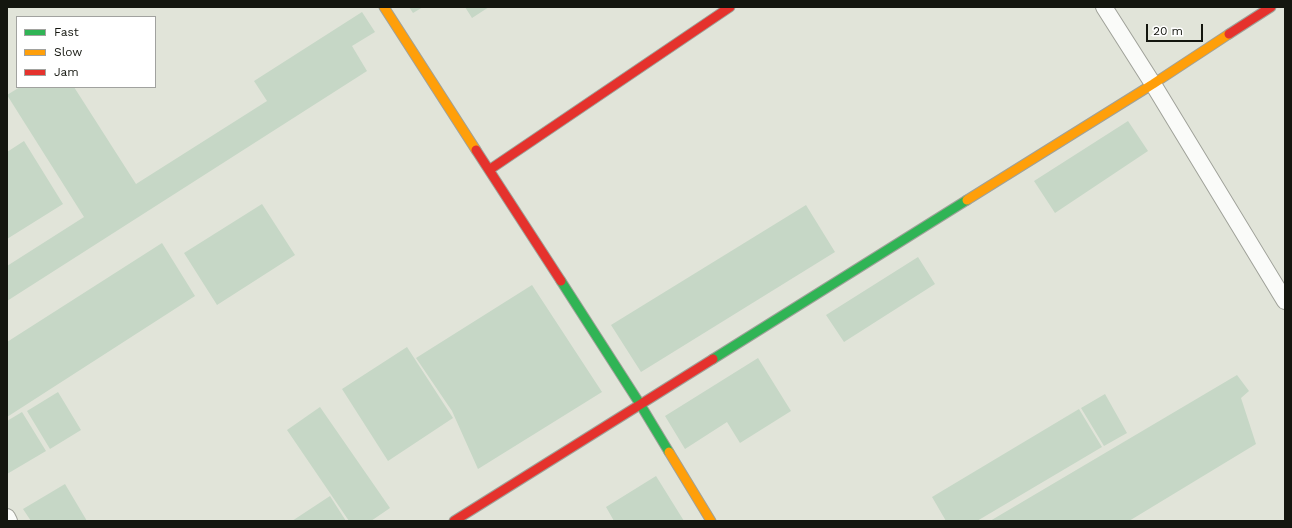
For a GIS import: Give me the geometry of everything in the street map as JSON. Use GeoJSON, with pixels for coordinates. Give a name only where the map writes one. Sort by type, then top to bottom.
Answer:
{"type":"FeatureCollection","features":[{"type":"Feature","properties":{"kind":"street"},"geometry":{"type":"LineString","coordinates":[[384,7],[640,404],[711,521]]}},
{"type":"Feature","properties":{"kind":"street"},"geometry":{"type":"LineString","coordinates":[[489,170],[730,7]]}},
{"type":"Feature","properties":{"kind":"street"},"geometry":{"type":"LineString","coordinates":[[1104,7],[1153,84],[1285,301]]}},
{"type":"Feature","properties":{"kind":"street"},"geometry":{"type":"LineString","coordinates":[[454,521],[1153,84],[1271,7]]}},
{"type":"Feature","properties":{"kind":"street"},"geometry":{"type":"LineString","coordinates":[[7,517],[9,521]]}},
{"type":"Feature","properties":{"kind":"building"},"geometry":{"type":"Polygon","coordinates":[[[409,7],[423,7],[413,13],[409,7]]]}},
{"type":"Feature","properties":{"kind":"building"},"geometry":{"type":"Polygon","coordinates":[[[465,7],[489,7],[472,18],[465,7]]]}},
{"type":"Feature","properties":{"kind":"building"},"geometry":{"type":"Polygon","coordinates":[[[362,12],[375,32],[352,46],[367,71],[7,301],[7,266],[84,217],[7,95],[18,88],[75,88],[136,184],[267,101],[254,81],[362,12]]]}},
{"type":"Feature","properties":{"kind":"building"},"geometry":{"type":"Polygon","coordinates":[[[1128,121],[1148,151],[1055,213],[1034,181],[1128,121]]]}},
{"type":"Feature","properties":{"kind":"building"},"geometry":{"type":"Polygon","coordinates":[[[24,141],[63,204],[7,239],[7,152],[24,141]]]}},
{"type":"Feature","properties":{"kind":"building"},"geometry":{"type":"Polygon","coordinates":[[[262,204],[295,255],[217,305],[184,253],[262,204]]]}},
{"type":"Feature","properties":{"kind":"building"},"geometry":{"type":"Polygon","coordinates":[[[806,205],[835,252],[641,372],[611,325],[806,205]]]}},
{"type":"Feature","properties":{"kind":"building"},"geometry":{"type":"Polygon","coordinates":[[[162,243],[195,296],[7,417],[7,342],[162,243]]]}},
{"type":"Feature","properties":{"kind":"building"},"geometry":{"type":"Polygon","coordinates":[[[918,257],[935,284],[844,342],[826,315],[918,257]]]}},
{"type":"Feature","properties":{"kind":"building"},"geometry":{"type":"Polygon","coordinates":[[[532,285],[602,392],[478,469],[452,411],[416,358],[532,285]]]}},
{"type":"Feature","properties":{"kind":"building"},"geometry":{"type":"Polygon","coordinates":[[[407,347],[453,418],[388,461],[342,389],[407,347]]]}},
{"type":"Feature","properties":{"kind":"building"},"geometry":{"type":"Polygon","coordinates":[[[758,358],[791,411],[740,443],[727,422],[685,449],[665,416],[758,358]]]}},
{"type":"Feature","properties":{"kind":"building"},"geometry":{"type":"Polygon","coordinates":[[[1237,375],[1249,391],[1241,398],[1256,444],[1129,521],[990,521],[1237,375]]]}},
{"type":"Feature","properties":{"kind":"building"},"geometry":{"type":"Polygon","coordinates":[[[58,392],[81,430],[50,449],[27,411],[58,392]]]}},
{"type":"Feature","properties":{"kind":"building"},"geometry":{"type":"Polygon","coordinates":[[[1105,394],[1127,433],[1104,446],[1081,408],[1105,394]]]}},
{"type":"Feature","properties":{"kind":"building"},"geometry":{"type":"Polygon","coordinates":[[[320,407],[390,508],[371,521],[349,521],[287,430],[320,407]]]}},
{"type":"Feature","properties":{"kind":"building"},"geometry":{"type":"Polygon","coordinates":[[[1079,409],[1102,447],[977,521],[946,521],[932,497],[1079,409]]]}},
{"type":"Feature","properties":{"kind":"building"},"geometry":{"type":"Polygon","coordinates":[[[22,412],[46,451],[7,474],[7,421],[22,412]]]}},
{"type":"Feature","properties":{"kind":"building"},"geometry":{"type":"Polygon","coordinates":[[[656,476],[684,521],[614,521],[606,507],[656,476]]]}},
{"type":"Feature","properties":{"kind":"building"},"geometry":{"type":"Polygon","coordinates":[[[65,484],[87,521],[31,521],[23,509],[65,484]]]}},
{"type":"Feature","properties":{"kind":"building"},"geometry":{"type":"Polygon","coordinates":[[[330,496],[346,521],[292,521],[330,496]]]}},
{"type":"Feature","properties":{"kind":"traffic: fast"},"geometry":{"type":"LineString","coordinates":[[713,359],[967,200]]}},
{"type":"Feature","properties":{"kind":"traffic: fast"},"geometry":{"type":"LineString","coordinates":[[561,281],[669,452]]}},
{"type":"Feature","properties":{"kind":"traffic: slow"},"geometry":{"type":"LineString","coordinates":[[384,7],[476,150]]}},
{"type":"Feature","properties":{"kind":"traffic: slow"},"geometry":{"type":"LineString","coordinates":[[967,200],[1153,84],[1229,34]]}},
{"type":"Feature","properties":{"kind":"traffic: slow"},"geometry":{"type":"LineString","coordinates":[[669,452],[711,521]]}},
{"type":"Feature","properties":{"kind":"traffic: jam"},"geometry":{"type":"LineString","coordinates":[[489,170],[730,7]]}},
{"type":"Feature","properties":{"kind":"traffic: jam"},"geometry":{"type":"LineString","coordinates":[[1229,34],[1271,7]]}},
{"type":"Feature","properties":{"kind":"traffic: jam"},"geometry":{"type":"LineString","coordinates":[[476,150],[561,281]]}},
{"type":"Feature","properties":{"kind":"traffic: jam"},"geometry":{"type":"LineString","coordinates":[[454,521],[713,359]]}}]}
